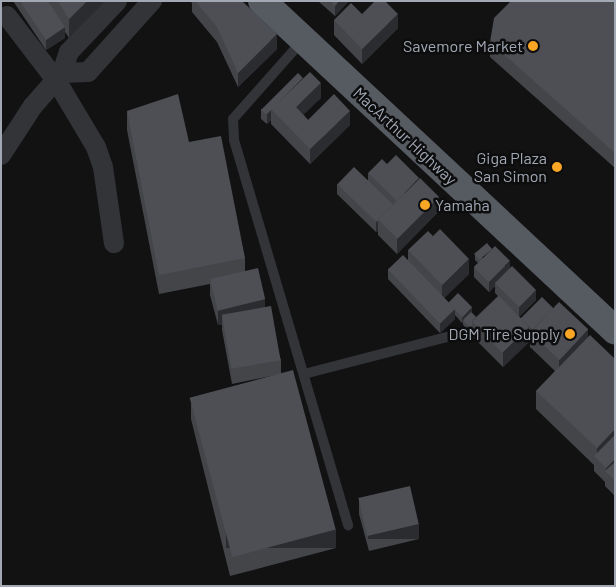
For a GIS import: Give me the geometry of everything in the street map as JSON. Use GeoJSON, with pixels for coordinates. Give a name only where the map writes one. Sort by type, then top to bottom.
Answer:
{"type":"FeatureCollection","features":[{"type":"Feature","properties":{"kind":"highway","name":"MacArthur Highway"},"geometry":{"type":"LineString","coordinates":[[262,1],[302,41],[615,330]]}},
{"type":"Feature","properties":{"kind":"street"},"geometry":{"type":"LineString","coordinates":[[1,155],[33,106],[59,76],[70,52],[117,1]]}},
{"type":"Feature","properties":{"kind":"street"},"geometry":{"type":"LineString","coordinates":[[59,76],[88,72],[150,2]]}},
{"type":"Feature","properties":{"kind":"street"},"geometry":{"type":"LineString","coordinates":[[7,16],[59,76],[96,147],[103,168],[114,243]]}},
{"type":"Feature","properties":{"kind":"street"},"geometry":{"type":"LineString","coordinates":[[102,16],[120,36]]}},
{"type":"Feature","properties":{"kind":"lane"},"geometry":{"type":"LineString","coordinates":[[302,41],[232,119],[234,140],[348,525]]}},
{"type":"Feature","properties":{"kind":"lane"},"geometry":{"type":"LineString","coordinates":[[304,374],[459,334]]}},
{"type":"Feature","properties":{"kind":"building"},"geometry":{"type":"Polygon","coordinates":[[[20,1],[48,1],[65,27],[46,40],[20,1]]]}},
{"type":"Feature","properties":{"kind":"building"},"geometry":{"type":"Polygon","coordinates":[[[58,1],[87,1],[69,19],[58,1]]]}},
{"type":"Feature","properties":{"kind":"building"},"geometry":{"type":"Polygon","coordinates":[[[195,1],[242,1],[277,34],[238,73],[217,27],[195,1]]]}},
{"type":"Feature","properties":{"kind":"building"},"geometry":{"type":"Polygon","coordinates":[[[330,1],[339,1],[335,6],[330,1]]]}},
{"type":"Feature","properties":{"kind":"building"},"geometry":{"type":"Polygon","coordinates":[[[375,1],[385,1],[398,14],[362,49],[334,20],[351,3],[362,14],[375,1]]]}},
{"type":"Feature","properties":{"kind":"building"},"geometry":{"type":"Polygon","coordinates":[[[511,1],[615,1],[615,153],[490,42],[494,18],[511,1]]]}},
{"type":"Feature","properties":{"kind":"building"},"geometry":{"type":"Polygon","coordinates":[[[310,72],[321,83],[296,107],[308,120],[334,94],[350,111],[310,149],[271,109],[310,72]]]}},
{"type":"Feature","properties":{"kind":"building"},"geometry":{"type":"Polygon","coordinates":[[[298,73],[303,78],[266,115],[261,110],[298,73]]]}},
{"type":"Feature","properties":{"kind":"building"},"geometry":{"type":"Polygon","coordinates":[[[178,94],[189,142],[221,136],[245,258],[159,275],[127,111],[178,94]]]}},
{"type":"Feature","properties":{"kind":"building"},"geometry":{"type":"Polygon","coordinates":[[[396,155],[419,178],[397,201],[368,173],[382,159],[387,164],[396,155]]]}},
{"type":"Feature","properties":{"kind":"building"},"geometry":{"type":"Polygon","coordinates":[[[354,167],[393,205],[376,222],[337,184],[354,167]]]}},
{"type":"Feature","properties":{"kind":"building"},"geometry":{"type":"Polygon","coordinates":[[[420,178],[439,197],[397,239],[378,220],[420,178]]]}},
{"type":"Feature","properties":{"kind":"building"},"geometry":{"type":"Polygon","coordinates":[[[440,229],[469,259],[442,285],[408,250],[428,231],[433,236],[440,229]]]}},
{"type":"Feature","properties":{"kind":"building"},"geometry":{"type":"Polygon","coordinates":[[[487,243],[492,249],[479,260],[474,254],[487,243]]]}},
{"type":"Feature","properties":{"kind":"building"},"geometry":{"type":"Polygon","coordinates":[[[495,246],[510,261],[489,282],[474,267],[495,246]]]}},
{"type":"Feature","properties":{"kind":"building"},"geometry":{"type":"Polygon","coordinates":[[[403,255],[455,309],[440,324],[388,270],[403,255]]]}},
{"type":"Feature","properties":{"kind":"building"},"geometry":{"type":"Polygon","coordinates":[[[512,266],[536,290],[519,307],[495,283],[512,266]]]}},
{"type":"Feature","properties":{"kind":"building"},"geometry":{"type":"Polygon","coordinates":[[[258,268],[265,299],[217,310],[210,279],[258,268]]]}},
{"type":"Feature","properties":{"kind":"building"},"geometry":{"type":"Polygon","coordinates":[[[458,293],[472,307],[462,317],[448,303],[458,293]]]}},
{"type":"Feature","properties":{"kind":"building"},"geometry":{"type":"Polygon","coordinates":[[[499,296],[529,327],[502,353],[472,322],[499,296]]]}},
{"type":"Feature","properties":{"kind":"building"},"geometry":{"type":"Polygon","coordinates":[[[542,297],[553,308],[532,330],[521,318],[542,297]]]}},
{"type":"Feature","properties":{"kind":"building"},"geometry":{"type":"Polygon","coordinates":[[[559,302],[588,329],[560,360],[530,333],[559,302]]]}},
{"type":"Feature","properties":{"kind":"building"},"geometry":{"type":"Polygon","coordinates":[[[271,306],[281,360],[231,369],[222,315],[271,306]]]}},
{"type":"Feature","properties":{"kind":"building"},"geometry":{"type":"Polygon","coordinates":[[[471,312],[476,317],[472,321],[472,329],[463,320],[471,312]]]}},
{"type":"Feature","properties":{"kind":"building"},"geometry":{"type":"Polygon","coordinates":[[[590,335],[615,359],[615,429],[597,448],[536,391],[590,335]]]}},
{"type":"Feature","properties":{"kind":"building"},"geometry":{"type":"Polygon","coordinates":[[[293,370],[336,529],[232,557],[190,398],[293,370]]]}},
{"type":"Feature","properties":{"kind":"building"},"geometry":{"type":"Polygon","coordinates":[[[615,435],[615,459],[606,468],[594,456],[615,435]]]}},
{"type":"Feature","properties":{"kind":"building"},"geometry":{"type":"Polygon","coordinates":[[[615,462],[615,481],[605,471],[615,462]]]}},
{"type":"Feature","properties":{"kind":"building"},"geometry":{"type":"Polygon","coordinates":[[[410,486],[419,524],[367,536],[358,498],[410,486]]]}},
{"type":"Feature","properties":{"kind":"place","name":"Savemore Market"},"geometry":{"type":"Point","coordinates":[533,46]}},
{"type":"Feature","properties":{"kind":"place","name":"Giga Plaza San Simon"},"geometry":{"type":"Point","coordinates":[557,167]}},
{"type":"Feature","properties":{"kind":"place","name":"Yamaha"},"geometry":{"type":"Point","coordinates":[425,205]}},
{"type":"Feature","properties":{"kind":"place","name":"DGM Tire Supply"},"geometry":{"type":"Point","coordinates":[570,334]}}]}
